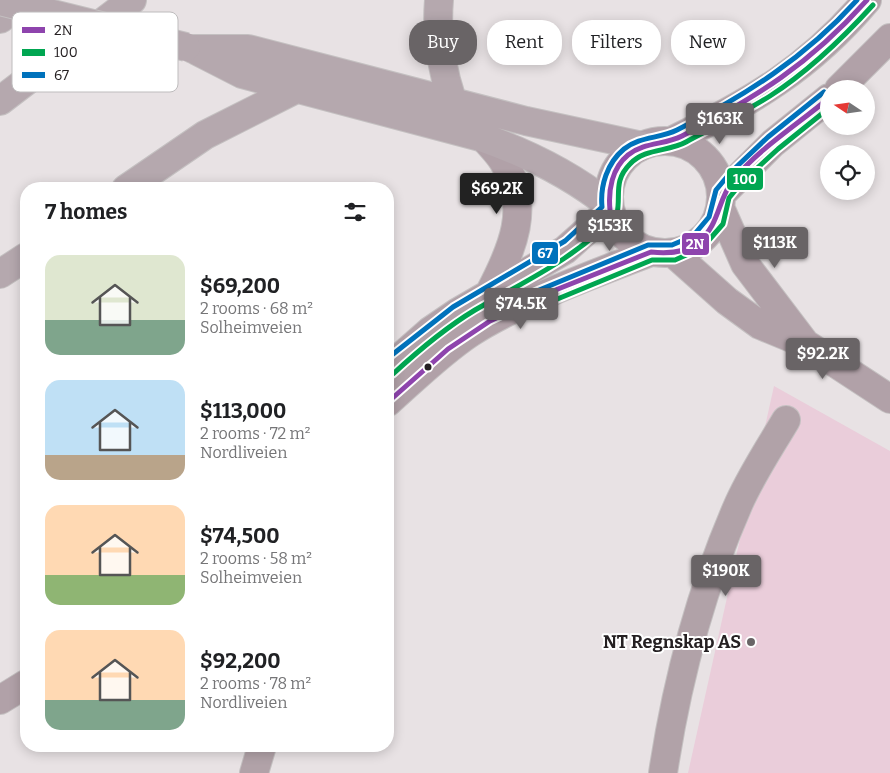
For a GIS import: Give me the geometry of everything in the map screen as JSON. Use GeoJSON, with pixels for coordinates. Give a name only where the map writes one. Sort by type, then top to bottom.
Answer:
{"type":"FeatureCollection","features":[{"type":"Feature","properties":{"kind":"highway"},"geometry":{"type":"LineString","coordinates":[[0,19],[25,0]]}},
{"type":"Feature","properties":{"kind":"highway"},"geometry":{"type":"LineString","coordinates":[[116,12],[132,0]]}},
{"type":"Feature","properties":{"kind":"highway"},"geometry":{"type":"LineString","coordinates":[[439,0],[438,42],[443,74],[452,100]]}},
{"type":"Feature","properties":{"kind":"highway"},"geometry":{"type":"LineString","coordinates":[[0,1],[44,12]]}},
{"type":"Feature","properties":{"kind":"highway"},"geometry":{"type":"LineString","coordinates":[[178,45],[190,48],[242,74],[296,90],[484,138],[520,151],[580,182],[609,208]]}},
{"type":"Feature","properties":{"kind":"highway"},"geometry":{"type":"LineString","coordinates":[[190,48],[248,49],[452,100],[534,123],[642,146]]}},
{"type":"Feature","properties":{"kind":"highway"},"geometry":{"type":"LineString","coordinates":[[136,182],[205,135],[296,90]]}},
{"type":"Feature","properties":{"kind":"highway"},"geometry":{"type":"LineString","coordinates":[[0,101],[12,92]]}},
{"type":"Feature","properties":{"kind":"highway"},"geometry":{"type":"LineString","coordinates":[[0,274],[20,261]]}},
{"type":"Feature","properties":{"kind":"main road"},"geometry":{"type":"LineString","coordinates":[[671,141],[735,109],[772,87],[808,61],[849,21],[866,0]]}},
{"type":"Feature","properties":{"kind":"main road"},"geometry":{"type":"LineString","coordinates":[[848,80],[890,38]]}},
{"type":"Feature","properties":{"kind":"main road"},"geometry":{"type":"LineString","coordinates":[[394,397],[438,357],[470,333],[546,295],[662,252],[686,249],[698,242],[716,220],[721,201],[766,149],[820,105]]}},
{"type":"Feature","properties":{"kind":"main road"},"geometry":{"type":"LineString","coordinates":[[484,138],[504,162],[513,181],[518,202],[516,228],[504,264],[490,292]]}},
{"type":"Feature","properties":{"kind":"main road"},"geometry":{"type":"LineString","coordinates":[[806,344],[746,264],[721,201],[718,179],[711,165],[693,149],[671,141],[651,142],[627,156],[616,170],[610,187],[609,208],[614,222],[629,241],[662,252],[760,325],[806,344],[890,399]]}},
{"type":"Feature","properties":{"kind":"main road"},"geometry":{"type":"LineString","coordinates":[[394,363],[430,331],[490,292],[533,270],[565,250],[609,208]]}},
{"type":"Feature","properties":{"kind":"main road"},"geometry":{"type":"LineString","coordinates":[[0,700],[20,688]]}},
{"type":"Feature","properties":{"kind":"street"},"geometry":{"type":"LineString","coordinates":[[663,773],[673,708],[696,616],[739,503],[786,420]]}},
{"type":"Feature","properties":{"kind":"street"},"geometry":{"type":"LineString","coordinates":[[254,773],[260,752]]}},
{"type":"Feature","properties":{"kind":"shaded area"},"geometry":{"type":"Polygon","coordinates":[[[774,386],[890,451],[890,773],[688,773],[774,386]]]}},
{"type":"Feature","properties":{"kind":"transit line","name":"67"},"geometry":{"type":"LineString","coordinates":[[394,353],[453,307],[565,241],[602,207],[602,191],[606,175],[613,161],[624,149],[636,142],[677,130],[750,89],[817,40],[857,0]]}},
{"type":"Feature","properties":{"kind":"transit line","name":"2N"},"geometry":{"type":"LineString","coordinates":[[610,210],[612,180],[618,166],[628,155],[641,148],[682,136],[759,93],[824,43],[867,0]]}},
{"type":"Feature","properties":{"kind":"transit line","name":"100"},"geometry":{"type":"LineString","coordinates":[[394,373],[453,324],[550,268],[601,230],[617,214],[621,176],[636,159],[643,155],[686,142],[770,96],[824,54],[873,5]]}},
{"type":"Feature","properties":{"kind":"transit line","name":"67"},"geometry":{"type":"LineString","coordinates":[[532,293],[648,245],[672,245],[693,236],[709,217],[716,190],[731,172],[768,137],[820,95]]}},
{"type":"Feature","properties":{"kind":"transit line","name":"2N"},"geometry":{"type":"LineString","coordinates":[[394,397],[448,349],[490,321],[558,289],[651,252],[676,252],[693,246],[705,235],[715,220],[724,196],[733,180],[755,157],[820,105]]}},
{"type":"Feature","properties":{"kind":"transit line","name":"100"},"geometry":{"type":"LineString","coordinates":[[538,307],[652,260],[675,260],[702,248],[723,224],[729,198],[742,182],[778,149],[820,115]]}},
{"type":"Feature","properties":{"kind":"place","name":"NT Regnskap AS"},"geometry":{"type":"Point","coordinates":[751,642]}}]}
